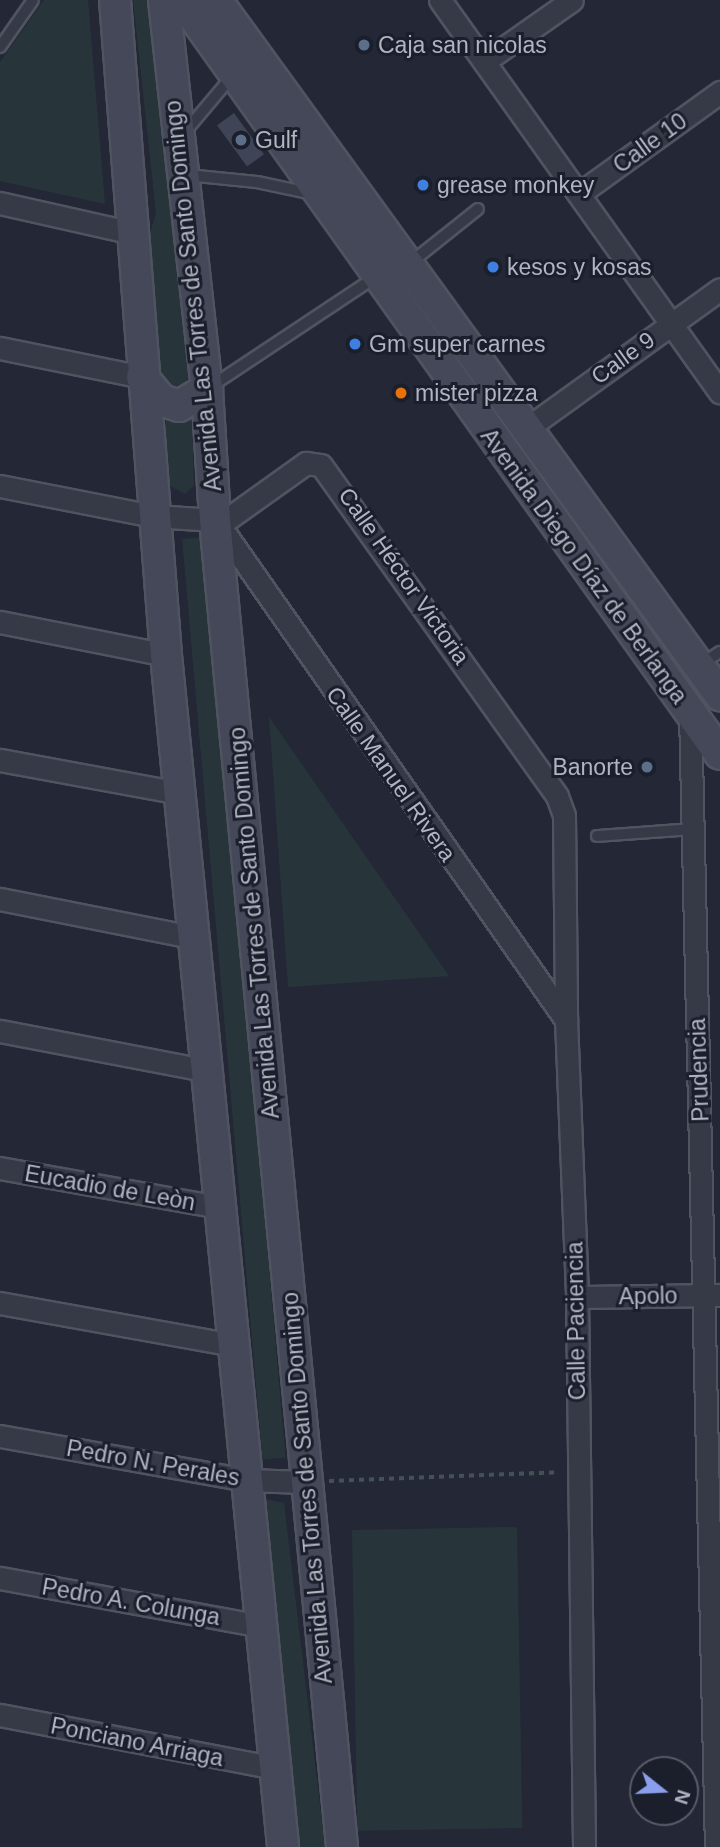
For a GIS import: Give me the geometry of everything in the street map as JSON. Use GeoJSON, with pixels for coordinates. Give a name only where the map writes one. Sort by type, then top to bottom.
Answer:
{"type":"FeatureCollection","features":[{"type":"Feature","properties":{"kind":"street"},"geometry":{"type":"LineString","coordinates":[[115,0],[153,516],[204,1070],[283,1847]]}},
{"type":"Feature","properties":{"kind":"street","name":"Avenida Las Torres de Santo Domingo"},"geometry":{"type":"LineString","coordinates":[[164,0],[180,174],[207,389],[217,522],[342,1847]]}},
{"type":"Feature","properties":{"kind":"street","name":"Avenida Diego Díaz de Berlanga"},"geometry":{"type":"LineString","coordinates":[[182,0],[720,754]]}},
{"type":"Feature","properties":{"kind":"street","name":"Avenida Diego Díaz de Berlanga"},"geometry":{"type":"LineString","coordinates":[[216,0],[526,429],[709,659],[720,695]]}},
{"type":"Feature","properties":{"kind":"street"},"geometry":{"type":"LineString","coordinates":[[440,0],[720,392]]}},
{"type":"Feature","properties":{"kind":"street"},"geometry":{"type":"LineString","coordinates":[[485,61],[572,0]]}},
{"type":"Feature","properties":{"kind":"street","name":"Calle 10"},"geometry":{"type":"LineString","coordinates":[[580,193],[720,92]]}},
{"type":"Feature","properties":{"kind":"street"},"geometry":{"type":"LineString","coordinates":[[0,203],[133,233]]}},
{"type":"Feature","properties":{"kind":"street","name":"Calle 9"},"geometry":{"type":"LineString","coordinates":[[526,429],[720,289]]}},
{"type":"Feature","properties":{"kind":"street"},"geometry":{"type":"LineString","coordinates":[[0,348],[142,377],[161,400],[179,406],[207,389]]}},
{"type":"Feature","properties":{"kind":"street","name":"Calle Héctor Victoria"},"geometry":{"type":"LineString","coordinates":[[217,522],[299,467],[321,465],[557,796]]}},
{"type":"Feature","properties":{"kind":"street"},"geometry":{"type":"LineString","coordinates":[[0,486],[153,516],[217,522]]}},
{"type":"Feature","properties":{"kind":"street","name":"Calle Manuel Rivera"},"geometry":{"type":"LineString","coordinates":[[217,522],[566,1020]]}},
{"type":"Feature","properties":{"kind":"street"},"geometry":{"type":"LineString","coordinates":[[0,622],[166,655]]}},
{"type":"Feature","properties":{"kind":"street","name":"Prudencia"},"geometry":{"type":"LineString","coordinates":[[690,712],[692,829],[712,1295],[716,1847]]}},
{"type":"Feature","properties":{"kind":"street"},"geometry":{"type":"LineString","coordinates":[[0,760],[180,793]]}},
{"type":"Feature","properties":{"kind":"street","name":"Calle Paciencia"},"geometry":{"type":"LineString","coordinates":[[557,796],[564,815],[566,1020],[577,1297],[584,1847]]}},
{"type":"Feature","properties":{"kind":"street"},"geometry":{"type":"LineString","coordinates":[[0,899],[192,937]]}},
{"type":"Feature","properties":{"kind":"street"},"geometry":{"type":"LineString","coordinates":[[0,1031],[204,1070]]}},
{"type":"Feature","properties":{"kind":"street","name":"Eucadio de Leòn"},"geometry":{"type":"LineString","coordinates":[[0,1168],[219,1207]]}},
{"type":"Feature","properties":{"kind":"street","name":"Apolo"},"geometry":{"type":"LineString","coordinates":[[577,1297],[712,1295]]}},
{"type":"Feature","properties":{"kind":"street"},"geometry":{"type":"LineString","coordinates":[[0,1303],[234,1345]]}},
{"type":"Feature","properties":{"kind":"street","name":"Pedro N. Perales"},"geometry":{"type":"LineString","coordinates":[[0,1436],[246,1480],[306,1482]]}},
{"type":"Feature","properties":{"kind":"street","name":"Pedro A. Colunga"},"geometry":{"type":"LineString","coordinates":[[0,1578],[261,1626]]}},
{"type":"Feature","properties":{"kind":"street","name":"Ponciano Arriaga"},"geometry":{"type":"LineString","coordinates":[[0,1716],[275,1768]]}},
{"type":"Feature","properties":{"kind":"lane"},"geometry":{"type":"LineString","coordinates":[[0,47],[33,0]]}},
{"type":"Feature","properties":{"kind":"lane"},"geometry":{"type":"LineString","coordinates":[[177,142],[235,72]]}},
{"type":"Feature","properties":{"kind":"lane"},"geometry":{"type":"LineString","coordinates":[[180,174],[257,182],[322,197]]}},
{"type":"Feature","properties":{"kind":"lane"},"geometry":{"type":"LineString","coordinates":[[408,265],[478,209]]}},
{"type":"Feature","properties":{"kind":"lane"},"geometry":{"type":"LineString","coordinates":[[207,389],[377,276]]}},
{"type":"Feature","properties":{"kind":"lane"},"geometry":{"type":"LineString","coordinates":[[597,836],[692,829]]}},
{"type":"Feature","properties":{"kind":"path"},"geometry":{"type":"LineString","coordinates":[[306,1482],[579,1472]]}},
{"type":"Feature","properties":{"kind":"shaded area"},"geometry":{"type":"Polygon","coordinates":[[[44,0],[88,0],[105,204],[0,181],[0,62],[44,0]]]}},
{"type":"Feature","properties":{"kind":"shaded area"},"geometry":{"type":"Polygon","coordinates":[[[133,0],[148,0],[157,58],[189,375],[182,392],[168,389],[161,380],[147,243],[156,213],[133,0]]]}},
{"type":"Feature","properties":{"kind":"shaded area"},"geometry":{"type":"Polygon","coordinates":[[[192,417],[194,486],[185,494],[166,484],[166,418],[192,417]]]}},
{"type":"Feature","properties":{"kind":"shaded area"},"geometry":{"type":"Polygon","coordinates":[[[205,537],[286,1457],[263,1459],[182,539],[205,537]]]}},
{"type":"Feature","properties":{"kind":"shaded area"},"geometry":{"type":"Polygon","coordinates":[[[269,717],[449,976],[288,987],[269,717]]]}},
{"type":"Feature","properties":{"kind":"shaded area"},"geometry":{"type":"Polygon","coordinates":[[[265,1499],[284,1503],[325,1847],[291,1847],[265,1499]]]}},
{"type":"Feature","properties":{"kind":"shaded area"},"geometry":{"type":"Polygon","coordinates":[[[517,1527],[522,1828],[357,1831],[352,1530],[517,1527]]]}},
{"type":"Feature","properties":{"kind":"building","name":"Gulf"},"geometry":{"type":"Polygon","coordinates":[[[234,113],[264,154],[247,167],[217,125],[234,113]]]}},
{"type":"Feature","properties":{"kind":"place","name":"Caja san nicolas"},"geometry":{"type":"Point","coordinates":[364,45]}},
{"type":"Feature","properties":{"kind":"place","name":"Gulf"},"geometry":{"type":"Point","coordinates":[241,140]}},
{"type":"Feature","properties":{"kind":"place","name":"grease monkey"},"geometry":{"type":"Point","coordinates":[423,185]}},
{"type":"Feature","properties":{"kind":"place","name":"kesos y kosas"},"geometry":{"type":"Point","coordinates":[493,267]}},
{"type":"Feature","properties":{"kind":"place","name":"Gm super carnes"},"geometry":{"type":"Point","coordinates":[355,344]}},
{"type":"Feature","properties":{"kind":"place","name":"mister pizza"},"geometry":{"type":"Point","coordinates":[401,393]}},
{"type":"Feature","properties":{"kind":"place","name":"Banorte"},"geometry":{"type":"Point","coordinates":[647,767]}}]}
